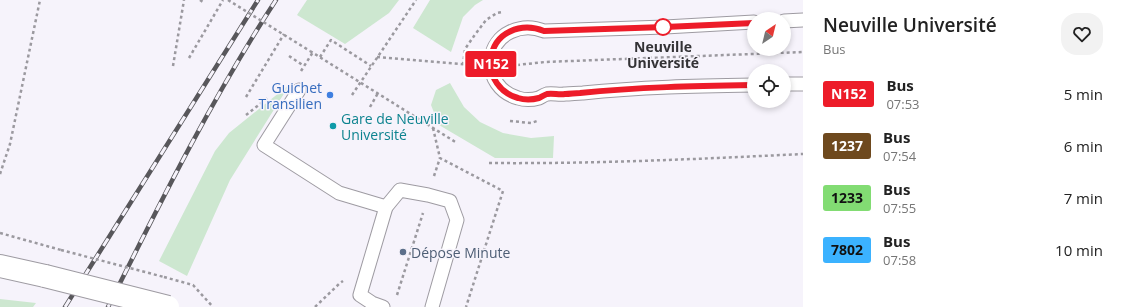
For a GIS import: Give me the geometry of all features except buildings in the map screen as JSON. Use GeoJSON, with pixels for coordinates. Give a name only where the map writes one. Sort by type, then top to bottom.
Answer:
{"type":"FeatureCollection","features":[{"type":"Feature","properties":{"kind":"main road"},"geometry":{"type":"LineString","coordinates":[[0,266],[168,307]]}},
{"type":"Feature","properties":{"kind":"lane"},"geometry":{"type":"LineString","coordinates":[[791,21],[803,20]]}},
{"type":"Feature","properties":{"kind":"lane"},"geometry":{"type":"LineString","coordinates":[[747,22],[544,31],[523,27],[509,32],[499,40],[493,50],[491,65],[494,80],[500,88],[510,95],[528,100],[537,99],[546,94],[747,85]]}},
{"type":"Feature","properties":{"kind":"lane"},"geometry":{"type":"LineString","coordinates":[[791,84],[803,84]]}},
{"type":"Feature","properties":{"kind":"lane"},"geometry":{"type":"LineString","coordinates":[[299,90],[264,145],[339,193],[386,207]]}},
{"type":"Feature","properties":{"kind":"lane"},"geometry":{"type":"LineString","coordinates":[[383,307],[372,303],[360,295],[386,207],[400,190],[450,201],[457,220],[432,307]]}},
{"type":"Feature","properties":{"kind":"path"},"geometry":{"type":"LineString","coordinates":[[0,174],[10,144],[40,0]]}},
{"type":"Feature","properties":{"kind":"path"},"geometry":{"type":"LineString","coordinates":[[173,66],[184,0]]}},
{"type":"Feature","properties":{"kind":"path"},"geometry":{"type":"LineString","coordinates":[[189,58],[223,0]]}},
{"type":"Feature","properties":{"kind":"path"},"geometry":{"type":"LineString","coordinates":[[228,0],[457,143]]}},
{"type":"Feature","properties":{"kind":"path"},"geometry":{"type":"LineString","coordinates":[[352,95],[416,0]]}},
{"type":"Feature","properties":{"kind":"path"},"geometry":{"type":"LineString","coordinates":[[246,97],[284,34]]}},
{"type":"Feature","properties":{"kind":"path"},"geometry":{"type":"LineString","coordinates":[[320,57],[331,40],[371,66]]}},
{"type":"Feature","properties":{"kind":"path"},"geometry":{"type":"LineString","coordinates":[[300,73],[311,52]]}},
{"type":"Feature","properties":{"kind":"path"},"geometry":{"type":"LineString","coordinates":[[517,65],[545,62],[803,52]]}},
{"type":"Feature","properties":{"kind":"path"},"geometry":{"type":"LineString","coordinates":[[289,56],[304,66]]}},
{"type":"Feature","properties":{"kind":"path"},"geometry":{"type":"LineString","coordinates":[[377,58],[472,65]]}},
{"type":"Feature","properties":{"kind":"path"},"geometry":{"type":"LineString","coordinates":[[370,107],[378,93]]}},
{"type":"Feature","properties":{"kind":"path"},"geometry":{"type":"LineString","coordinates":[[489,163],[609,162],[803,154]]}},
{"type":"Feature","properties":{"kind":"path"},"geometry":{"type":"LineString","coordinates":[[396,298],[440,158]]}},
{"type":"Feature","properties":{"kind":"path"},"geometry":{"type":"LineString","coordinates":[[0,234],[193,286],[213,307]]}},
{"type":"Feature","properties":{"kind":"path"},"geometry":{"type":"LineString","coordinates":[[315,307],[340,282],[366,273]]}},
{"type":"Feature","properties":{"kind":"green space"},"geometry":{"type":"Polygon","coordinates":[[[307,0],[399,0],[389,13],[345,44],[297,15],[307,0]]]}},
{"type":"Feature","properties":{"kind":"green space"},"geometry":{"type":"Polygon","coordinates":[[[430,0],[483,0],[475,5],[463,17],[451,52],[413,28],[430,0]]]}},
{"type":"Feature","properties":{"kind":"green space"},"geometry":{"type":"Polygon","coordinates":[[[450,83],[464,107],[480,122],[503,133],[531,138],[554,136],[553,158],[495,158],[439,125],[431,105],[436,90],[450,83]]]}},
{"type":"Feature","properties":{"kind":"green space"},"geometry":{"type":"Polygon","coordinates":[[[290,84],[230,180],[187,276],[159,261],[215,151],[229,133],[290,84]]]}},
{"type":"Feature","properties":{"kind":"green space"},"geometry":{"type":"Polygon","coordinates":[[[0,299],[36,303],[33,307],[0,307],[0,299]]]}},
{"type":"Feature","properties":{"kind":"railway"},"geometry":{"type":"LineString","coordinates":[[65,307],[258,0]]}},
{"type":"Feature","properties":{"kind":"railway"},"geometry":{"type":"LineString","coordinates":[[108,307],[208,113],[276,0]]}},
{"type":"Feature","properties":{"kind":"bus line","name":"N152"},"geometry":{"type":"LineString","coordinates":[[747,23],[544,31],[530,27],[523,27],[509,32],[499,40],[493,50],[491,65],[494,80],[500,88],[510,95],[528,100],[537,99],[546,94],[747,85]]}},
{"type":"Feature","properties":{"kind":"place","name":"Neuville Université"},"geometry":{"type":"Point","coordinates":[663,27]}},
{"type":"Feature","properties":{"kind":"place","name":"Guichet Transilien"},"geometry":{"type":"Point","coordinates":[330,95]}},
{"type":"Feature","properties":{"kind":"place","name":"Gare de Neuville Université"},"geometry":{"type":"Point","coordinates":[333,126]}},
{"type":"Feature","properties":{"kind":"place","name":"Dépose Minute"},"geometry":{"type":"Point","coordinates":[403,252]}}]}
